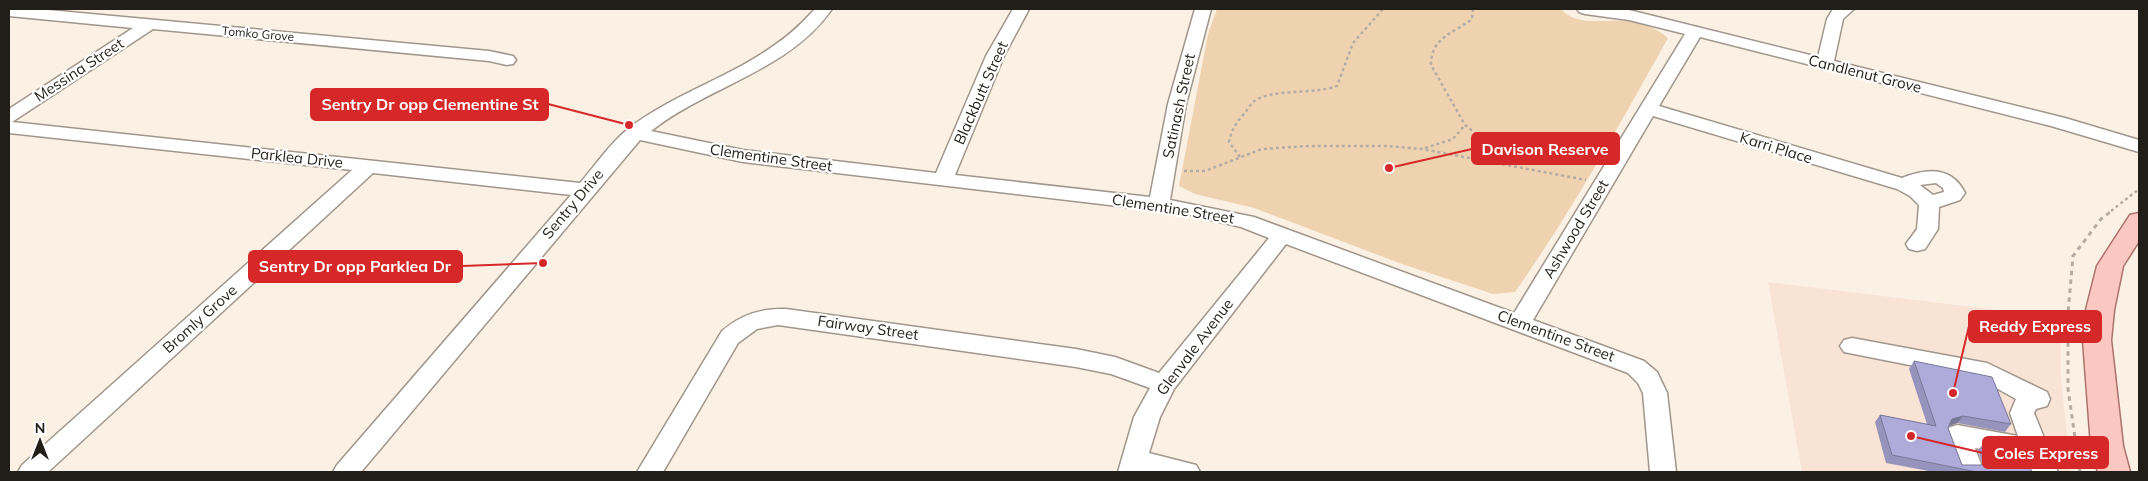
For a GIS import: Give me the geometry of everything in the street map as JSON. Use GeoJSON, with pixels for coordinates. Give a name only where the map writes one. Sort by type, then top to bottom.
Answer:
{"type":"FeatureCollection","features":[{"type":"Feature","properties":{"kind":"main road"},"geometry":{"type":"LineString","coordinates":[[2114,472],[2108,446],[2097,340],[2100,310],[2110,266],[2139,221]]}},
{"type":"Feature","properties":{"kind":"street","name":"Sentry Drive"},"geometry":{"type":"LineString","coordinates":[[346,472],[585,190],[635,134],[672,109],[746,69],[793,40],[824,9]]}},
{"type":"Feature","properties":{"kind":"street","name":"Blackbutt Street"},"geometry":{"type":"LineString","coordinates":[[943,179],[995,56],[1021,9]]}},
{"type":"Feature","properties":{"kind":"street","name":"Satinash Street"},"geometry":{"type":"LineString","coordinates":[[1158,205],[1177,104],[1203,9]]}},
{"type":"Feature","properties":{"kind":"street","name":"Candlenut Grove"},"geometry":{"type":"LineString","coordinates":[[1587,9],[1613,12],[1695,31],[2058,122],[2139,146]]}},
{"type":"Feature","properties":{"kind":"street"},"geometry":{"type":"LineString","coordinates":[[1825,64],[1835,19],[1839,12],[1846,9]]}},
{"type":"Feature","properties":{"kind":"street","name":"Tomko Grove"},"geometry":{"type":"LineString","coordinates":[[9,11],[489,56],[507,60]]}},
{"type":"Feature","properties":{"kind":"street","name":"Messina Street"},"geometry":{"type":"LineString","coordinates":[[9,116],[150,24]]}},
{"type":"Feature","properties":{"kind":"street","name":"Ashwood Street"},"geometry":{"type":"LineString","coordinates":[[1520,323],[1695,31]]}},
{"type":"Feature","properties":{"kind":"street","name":"Karri Place"},"geometry":{"type":"LineString","coordinates":[[1649,109],[1784,151],[1904,185],[1917,192],[1929,203]]}},
{"type":"Feature","properties":{"kind":"street","name":"Parklea Drive"},"geometry":{"type":"LineString","coordinates":[[9,127],[585,190]]}},
{"type":"Feature","properties":{"kind":"street","name":"Clementine Street"},"geometry":{"type":"LineString","coordinates":[[635,134],[743,156],[1158,205],[1224,216],[1282,235],[1626,362],[1643,372],[1655,393],[1663,472]]}},
{"type":"Feature","properties":{"kind":"street","name":"Bromly Grove"},"geometry":{"type":"LineString","coordinates":[[31,472],[369,166]]}},
{"type":"Feature","properties":{"kind":"street"},"geometry":{"type":"LineString","coordinates":[[1904,185],[1926,176],[1944,180],[1954,188],[1955,193],[1953,196],[1929,203],[1927,229],[1917,244]]}},
{"type":"Feature","properties":{"kind":"street","name":"Glenvale Avenue"},"geometry":{"type":"LineString","coordinates":[[1133,466],[1147,417],[1164,384],[1282,235]]}},
{"type":"Feature","properties":{"kind":"street","name":"Fairway Street"},"geometry":{"type":"LineString","coordinates":[[650,472],[730,337],[746,324],[768,317],[786,316],[1076,358],[1115,366],[1164,384]]}},
{"type":"Feature","properties":{"kind":"street"},"geometry":{"type":"LineString","coordinates":[[1852,346],[1987,372],[2038,399],[2027,402],[2022,413],[2045,472]]}},
{"type":"Feature","properties":{"kind":"street"},"geometry":{"type":"LineString","coordinates":[[1971,472],[1957,434],[2035,449]]}},
{"type":"Feature","properties":{"kind":"street"},"geometry":{"type":"LineString","coordinates":[[1133,466],[1187,472]]}},
{"type":"Feature","properties":{"kind":"path"},"geometry":{"type":"LineString","coordinates":[[1240,156],[1229,142],[1230,134],[1233,126],[1256,100],[1270,94],[1326,92],[1337,86],[1353,43],[1383,9]]}},
{"type":"Feature","properties":{"kind":"path"},"geometry":{"type":"LineString","coordinates":[[1473,9],[1472,19],[1462,28],[1438,39],[1430,56],[1430,65],[1465,125],[1483,139],[1508,165]]}},
{"type":"Feature","properties":{"kind":"path"},"geometry":{"type":"LineString","coordinates":[[1422,149],[1443,144],[1458,136],[1465,125]]}},
{"type":"Feature","properties":{"kind":"path"},"geometry":{"type":"LineString","coordinates":[[1166,170],[1205,171],[1262,149],[1308,146],[1386,146],[1422,149],[1603,184]]}},
{"type":"Feature","properties":{"kind":"path"},"geometry":{"type":"LineString","coordinates":[[2068,389],[2080,472]]}},
{"type":"Feature","properties":{"kind":"shaded area"},"geometry":{"type":"Polygon","coordinates":[[[1217,9],[1561,9],[1567,15],[1583,20],[1625,21],[1642,24],[1654,28],[1668,38],[1595,167],[1515,292],[1493,294],[1402,264],[1254,208],[1195,194],[1179,186],[1208,34],[1217,9]]]}},
{"type":"Feature","properties":{"kind":"shaded area"},"geometry":{"type":"Polygon","coordinates":[[[1768,282],[2047,316],[2061,322],[2061,379],[2071,472],[1802,472],[1768,282]]]}},
{"type":"Feature","properties":{"kind":"building"},"geometry":{"type":"Polygon","coordinates":[[[1914,361],[1992,377],[2011,424],[1963,416],[1952,419],[1948,428],[1962,465],[1992,465],[1984,443],[2022,450],[2032,472],[1977,472],[1892,455],[1880,415],[1936,426],[1914,361]]]}},
{"type":"Feature","properties":{"kind":"place","name":"Sentry Dr opp Clementine St"},"geometry":{"type":"Point","coordinates":[629,125]}},
{"type":"Feature","properties":{"kind":"place","name":"Davison Reserve"},"geometry":{"type":"Point","coordinates":[1389,168]}},
{"type":"Feature","properties":{"kind":"place","name":"Sentry Dr opp Parklea Dr"},"geometry":{"type":"Point","coordinates":[543,263]}},
{"type":"Feature","properties":{"kind":"place","name":"Reddy Express"},"geometry":{"type":"Point","coordinates":[1953,393]}},
{"type":"Feature","properties":{"kind":"place","name":"Coles Express"},"geometry":{"type":"Point","coordinates":[1911,436]}}]}
